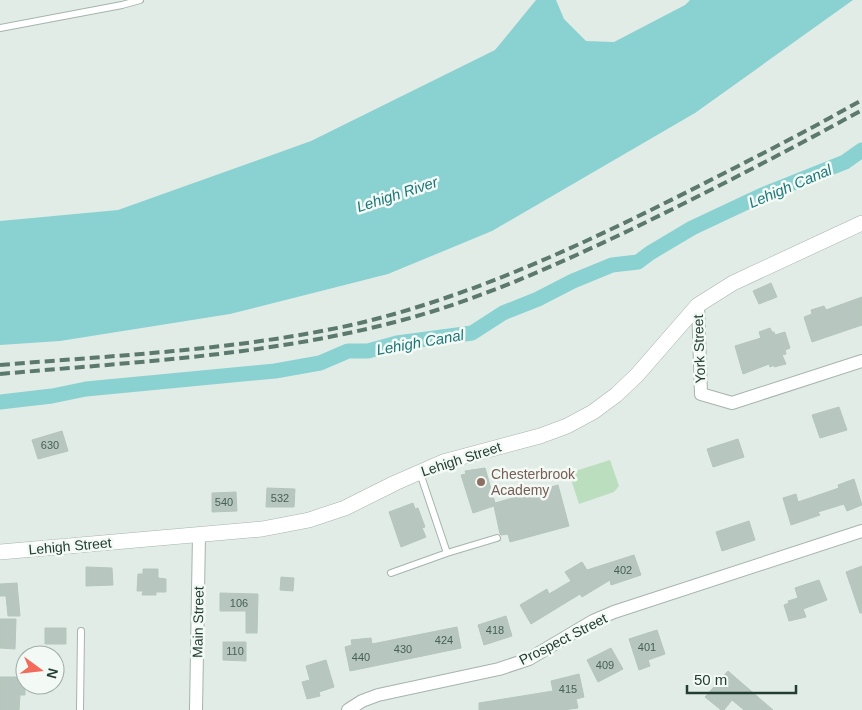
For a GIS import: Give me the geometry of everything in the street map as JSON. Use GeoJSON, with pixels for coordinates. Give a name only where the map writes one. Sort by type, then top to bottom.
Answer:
{"type":"FeatureCollection","features":[{"type":"Feature","properties":{"kind":"street","name":"Lehigh Street"},"geometry":{"type":"LineString","coordinates":[[0,552],[262,529],[309,520],[345,508],[443,462],[540,436],[567,426],[593,412],[616,395],[637,375],[698,305],[733,283],[862,223]]}},
{"type":"Feature","properties":{"kind":"street","name":"York Street"},"geometry":{"type":"LineString","coordinates":[[698,305],[700,394],[732,403],[862,361]]}},
{"type":"Feature","properties":{"kind":"street","name":"Prospect Street"},"geometry":{"type":"LineString","coordinates":[[348,710],[362,701],[378,695],[499,670],[529,659],[614,612],[862,532]]}},
{"type":"Feature","properties":{"kind":"street","name":"Main Street"},"geometry":{"type":"LineString","coordinates":[[196,710],[199,534]]}},
{"type":"Feature","properties":{"kind":"lane"},"geometry":{"type":"LineString","coordinates":[[0,28],[140,0]]}},
{"type":"Feature","properties":{"kind":"lane"},"geometry":{"type":"LineString","coordinates":[[420,472],[447,554]]}},
{"type":"Feature","properties":{"kind":"lane"},"geometry":{"type":"LineString","coordinates":[[391,573],[497,538]]}},
{"type":"Feature","properties":{"kind":"lane"},"geometry":{"type":"LineString","coordinates":[[80,710],[81,631]]}},
{"type":"Feature","properties":{"kind":"green space"},"geometry":{"type":"Polygon","coordinates":[[[610,460],[619,486],[614,492],[579,504],[569,473],[610,460]]]}},
{"type":"Feature","properties":{"kind":"water","name":"Lehigh River"},"geometry":{"type":"Polygon","coordinates":[[[536,0],[556,0],[564,19],[586,41],[614,42],[685,5],[690,0],[853,0],[695,113],[492,231],[388,274],[230,314],[60,341],[0,345],[0,221],[118,210],[311,141],[495,50],[536,0]]]}},
{"type":"Feature","properties":{"kind":"building"},"geometry":{"type":"Polygon","coordinates":[[[771,283],[777,297],[759,304],[753,291],[771,283]]]}},
{"type":"Feature","properties":{"kind":"building"},"geometry":{"type":"Polygon","coordinates":[[[862,297],[862,325],[812,342],[804,317],[812,314],[811,310],[824,306],[826,310],[862,297]]]}},
{"type":"Feature","properties":{"kind":"building"},"geometry":{"type":"Polygon","coordinates":[[[770,328],[775,335],[785,332],[790,348],[785,350],[786,354],[782,355],[786,364],[770,367],[769,364],[743,374],[735,346],[761,338],[759,332],[770,328]]]}},
{"type":"Feature","properties":{"kind":"building"},"geometry":{"type":"Polygon","coordinates":[[[839,407],[847,430],[820,438],[812,415],[839,407]]]}},
{"type":"Feature","properties":{"kind":"building"},"geometry":{"type":"Polygon","coordinates":[[[62,431],[68,451],[38,459],[32,440],[62,431]]]}},
{"type":"Feature","properties":{"kind":"building"},"geometry":{"type":"Polygon","coordinates":[[[738,439],[744,457],[713,467],[707,449],[738,439]]]}},
{"type":"Feature","properties":{"kind":"building"},"geometry":{"type":"Polygon","coordinates":[[[485,468],[495,503],[558,485],[569,526],[510,542],[508,534],[500,534],[494,506],[473,513],[461,475],[466,474],[465,471],[485,468]]]}},
{"type":"Feature","properties":{"kind":"building"},"geometry":{"type":"Polygon","coordinates":[[[854,479],[862,505],[847,511],[844,504],[818,512],[820,515],[791,525],[783,498],[796,494],[798,502],[839,488],[838,485],[854,479]]]}},
{"type":"Feature","properties":{"kind":"building"},"geometry":{"type":"Polygon","coordinates":[[[267,488],[295,489],[294,507],[266,507],[267,488]]]}},
{"type":"Feature","properties":{"kind":"building"},"geometry":{"type":"Polygon","coordinates":[[[236,492],[237,511],[212,512],[212,493],[236,492]]]}},
{"type":"Feature","properties":{"kind":"building"},"geometry":{"type":"Polygon","coordinates":[[[413,503],[415,509],[418,508],[425,527],[422,528],[426,537],[401,547],[389,512],[413,503]]]}},
{"type":"Feature","properties":{"kind":"building"},"geometry":{"type":"Polygon","coordinates":[[[749,521],[755,540],[722,551],[716,532],[749,521]]]}},
{"type":"Feature","properties":{"kind":"building"},"geometry":{"type":"Polygon","coordinates":[[[634,555],[641,575],[611,585],[610,580],[582,597],[580,594],[531,624],[520,605],[547,589],[549,594],[571,581],[565,572],[582,562],[587,570],[634,555]]]}},
{"type":"Feature","properties":{"kind":"building"},"geometry":{"type":"Polygon","coordinates":[[[862,566],[862,613],[860,613],[846,572],[862,566]]]}},
{"type":"Feature","properties":{"kind":"building"},"geometry":{"type":"Polygon","coordinates":[[[86,567],[112,568],[113,585],[86,586],[86,567]]]}},
{"type":"Feature","properties":{"kind":"building"},"geometry":{"type":"Polygon","coordinates":[[[143,569],[158,569],[158,578],[166,579],[166,592],[156,592],[156,595],[142,595],[143,591],[137,591],[138,574],[143,574],[143,569]]]}},
{"type":"Feature","properties":{"kind":"building"},"geometry":{"type":"Polygon","coordinates":[[[281,577],[294,578],[293,591],[280,590],[281,577]]]}},
{"type":"Feature","properties":{"kind":"building"},"geometry":{"type":"Polygon","coordinates":[[[819,580],[827,600],[803,609],[806,617],[789,621],[784,605],[789,603],[788,601],[798,598],[795,588],[819,580]]]}},
{"type":"Feature","properties":{"kind":"building"},"geometry":{"type":"Polygon","coordinates":[[[17,583],[20,616],[8,616],[6,596],[0,596],[0,584],[17,583]]]}},
{"type":"Feature","properties":{"kind":"building"},"geometry":{"type":"Polygon","coordinates":[[[220,593],[258,594],[257,633],[246,633],[246,611],[220,611],[220,593]]]}},
{"type":"Feature","properties":{"kind":"building"},"geometry":{"type":"Polygon","coordinates":[[[506,616],[512,636],[484,645],[478,625],[506,616]]]}},
{"type":"Feature","properties":{"kind":"building"},"geometry":{"type":"Polygon","coordinates":[[[0,619],[16,619],[15,649],[0,648],[0,619]]]}},
{"type":"Feature","properties":{"kind":"building"},"geometry":{"type":"Polygon","coordinates":[[[457,627],[461,648],[350,671],[345,647],[352,645],[351,640],[371,638],[372,644],[457,627]]]}},
{"type":"Feature","properties":{"kind":"building"},"geometry":{"type":"Polygon","coordinates":[[[45,628],[66,628],[66,644],[45,644],[45,628]]]}},
{"type":"Feature","properties":{"kind":"building"},"geometry":{"type":"Polygon","coordinates":[[[657,630],[665,654],[648,660],[650,666],[639,670],[629,639],[657,630]]]}},
{"type":"Feature","properties":{"kind":"building"},"geometry":{"type":"Polygon","coordinates":[[[223,642],[246,642],[246,661],[223,660],[223,642]]]}},
{"type":"Feature","properties":{"kind":"building"},"geometry":{"type":"Polygon","coordinates":[[[611,648],[623,669],[598,682],[587,660],[611,648]]]}},
{"type":"Feature","properties":{"kind":"building"},"geometry":{"type":"Polygon","coordinates":[[[326,660],[334,687],[319,692],[320,696],[307,699],[302,682],[310,680],[306,666],[326,660]]]}},
{"type":"Feature","properties":{"kind":"building"},"geometry":{"type":"Polygon","coordinates":[[[728,671],[773,710],[744,710],[732,700],[724,710],[721,710],[705,697],[728,671]]]}},
{"type":"Feature","properties":{"kind":"building"},"geometry":{"type":"Polygon","coordinates":[[[579,674],[584,697],[576,699],[578,708],[563,710],[479,710],[479,703],[553,691],[551,681],[579,674]]]}},
{"type":"Feature","properties":{"kind":"building"},"geometry":{"type":"Polygon","coordinates":[[[0,677],[15,677],[15,695],[20,695],[19,710],[0,710],[0,677]]]}},
{"type":"Feature","properties":{"kind":"waterway","name":"Lehigh Canal"},"geometry":{"type":"LineString","coordinates":[[0,402],[52,396],[86,389],[275,371],[320,363],[348,351],[368,351],[397,343],[472,333],[503,313],[538,299],[573,281],[612,265],[638,262],[692,228],[760,196],[845,162],[862,150]]}},
{"type":"Feature","properties":{"kind":"railway"},"geometry":{"type":"LineString","coordinates":[[0,365],[226,346],[271,340],[360,323],[404,311],[491,281],[617,227],[802,133],[862,100]]}},
{"type":"Feature","properties":{"kind":"railway"},"geometry":{"type":"LineString","coordinates":[[0,374],[199,356],[297,343],[395,322],[456,304],[515,282],[659,216],[862,110]]}},
{"type":"Feature","properties":{"kind":"place","name":"Chesterbrook Academy"},"geometry":{"type":"Point","coordinates":[481,482]}}]}
